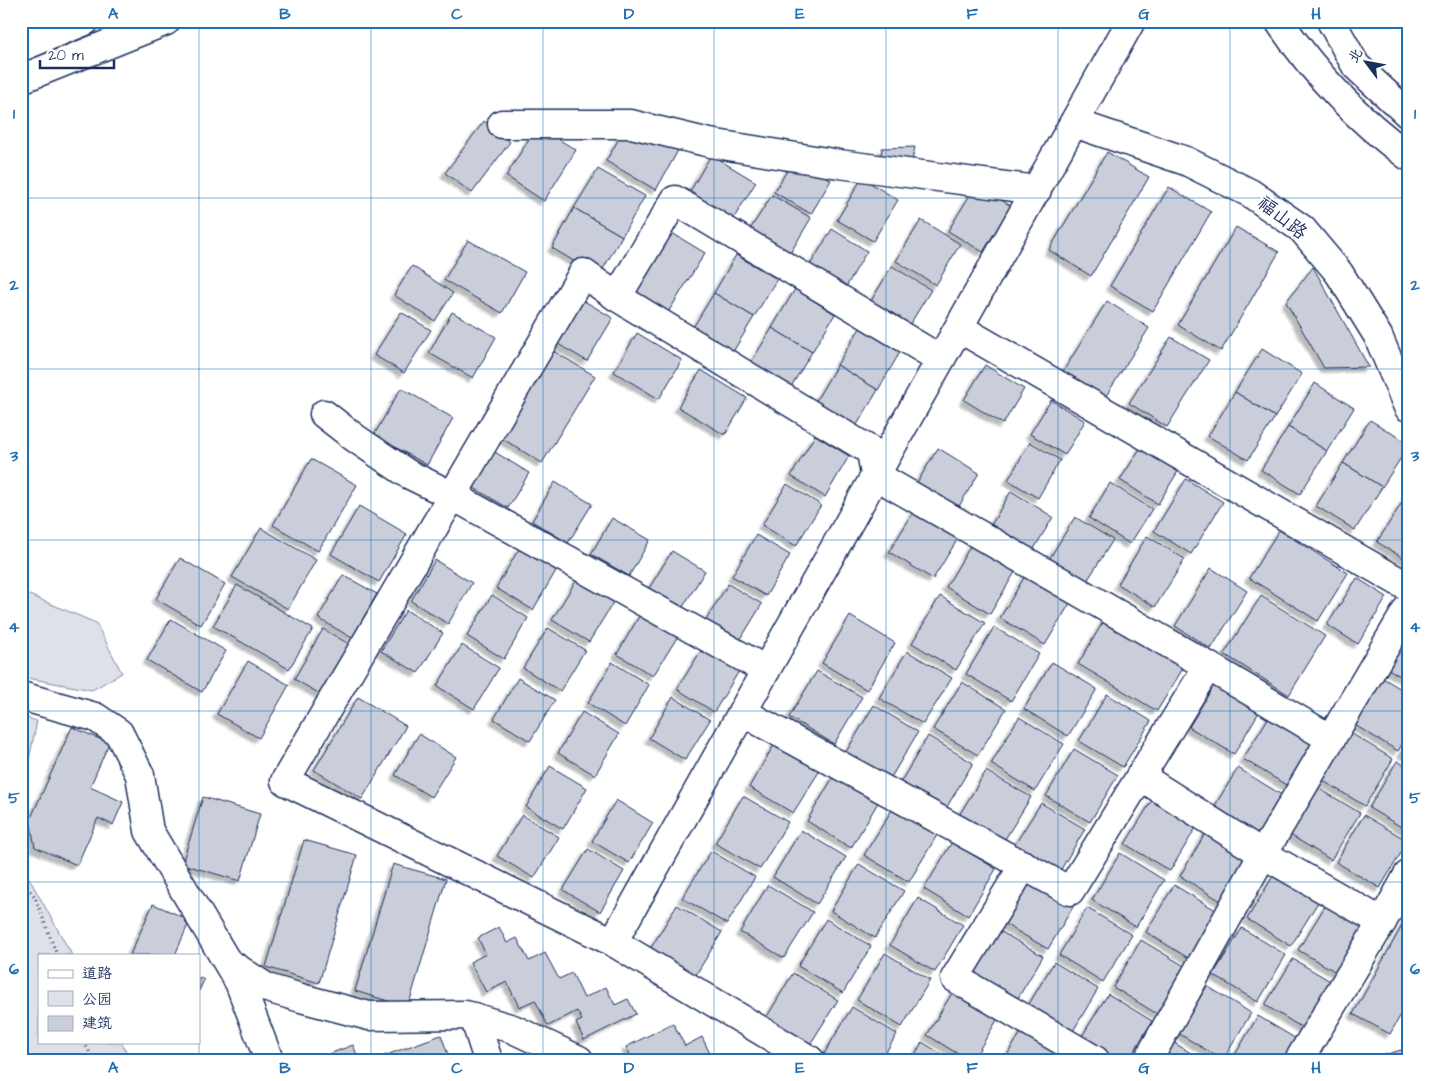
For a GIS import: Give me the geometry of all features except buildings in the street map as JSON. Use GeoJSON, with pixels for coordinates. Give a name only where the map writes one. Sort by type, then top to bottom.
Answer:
{"type":"FeatureCollection","features":[{"type":"Feature","properties":{"kind":"street"},"geometry":{"type":"LineString","coordinates":[[21,47],[84,21]]}},
{"type":"Feature","properties":{"kind":"street"},"geometry":{"type":"LineString","coordinates":[[21,79],[166,21]]}},
{"type":"Feature","properties":{"kind":"street"},"geometry":{"type":"LineString","coordinates":[[613,942],[1131,21]]}},
{"type":"Feature","properties":{"kind":"street"},"geometry":{"type":"LineString","coordinates":[[1279,21],[1324,82],[1386,141],[1408,156]]}},
{"type":"Feature","properties":{"kind":"street"},"geometry":{"type":"LineString","coordinates":[[1331,21],[1356,66],[1408,114]]}},
{"type":"Feature","properties":{"kind":"street","name":"福山路"},"geometry":{"type":"LineString","coordinates":[[1074,123],[1186,161],[1250,192],[1302,229],[1339,273],[1378,336],[1408,407]]}},
{"type":"Feature","properties":{"kind":"street"},"geometry":{"type":"LineString","coordinates":[[502,124],[631,124],[710,143],[839,164],[1037,190]]}},
{"type":"Feature","properties":{"kind":"street"},"geometry":{"type":"LineString","coordinates":[[617,297],[674,200],[940,359]]}},
{"type":"Feature","properties":{"kind":"street"},"geometry":{"type":"LineString","coordinates":[[810,1060],[613,942],[285,781],[583,273],[617,297],[871,451],[875,475]]}},
{"type":"Feature","properties":{"kind":"street"},"geometry":{"type":"LineString","coordinates":[[959,328],[1408,587]]}},
{"type":"Feature","properties":{"kind":"street"},"geometry":{"type":"LineString","coordinates":[[324,414],[355,438],[408,474],[453,496],[766,670]]}},
{"type":"Feature","properties":{"kind":"street"},"geometry":{"type":"LineString","coordinates":[[875,475],[1208,666],[1331,739]]}},
{"type":"Feature","properties":{"kind":"street"},"geometry":{"type":"LineString","coordinates":[[1148,1060],[1263,854],[1408,608]]}},
{"type":"Feature","properties":{"kind":"street"},"geometry":{"type":"LineString","coordinates":[[742,712],[1070,891],[1208,666]]}},
{"type":"Feature","properties":{"kind":"street"},"geometry":{"type":"LineString","coordinates":[[21,696],[94,717],[119,733],[140,775],[149,831],[239,982],[269,1060]]}},
{"type":"Feature","properties":{"kind":"street"},"geometry":{"type":"LineString","coordinates":[[1140,776],[1263,854],[1382,922]]}},
{"type":"Feature","properties":{"kind":"street"},"geometry":{"type":"LineString","coordinates":[[1024,865],[956,978],[1095,1060]]}},
{"type":"Feature","properties":{"kind":"street"},"geometry":{"type":"LineString","coordinates":[[1299,1060],[1408,875]]}},
{"type":"Feature","properties":{"kind":"street"},"geometry":{"type":"LineString","coordinates":[[226,961],[267,988],[369,1016],[466,1015],[513,1029],[579,1060]]}},
{"type":"Feature","properties":{"kind":"street"},"geometry":{"type":"LineString","coordinates":[[474,1017],[488,1060]]}},
{"type":"Feature","properties":{"kind":"path"},"geometry":{"type":"LineString","coordinates":[[21,879],[36,897],[58,954]]}},
{"type":"Feature","properties":{"kind":"path"},"geometry":{"type":"LineString","coordinates":[[85,1044],[94,1060]]}},
{"type":"Feature","properties":{"kind":"green space"},"geometry":{"type":"Polygon","coordinates":[[[21,594],[27,594],[96,623],[122,673],[92,690],[21,677],[21,594]]]}},
{"type":"Feature","properties":{"kind":"green space"},"geometry":{"type":"Polygon","coordinates":[[[21,716],[37,721],[21,799],[21,716]]]}},
{"type":"Feature","properties":{"kind":"green space"},"geometry":{"type":"Polygon","coordinates":[[[21,864],[71,954],[38,954],[38,1044],[122,1044],[131,1060],[21,1060],[21,864]]]}}]}
